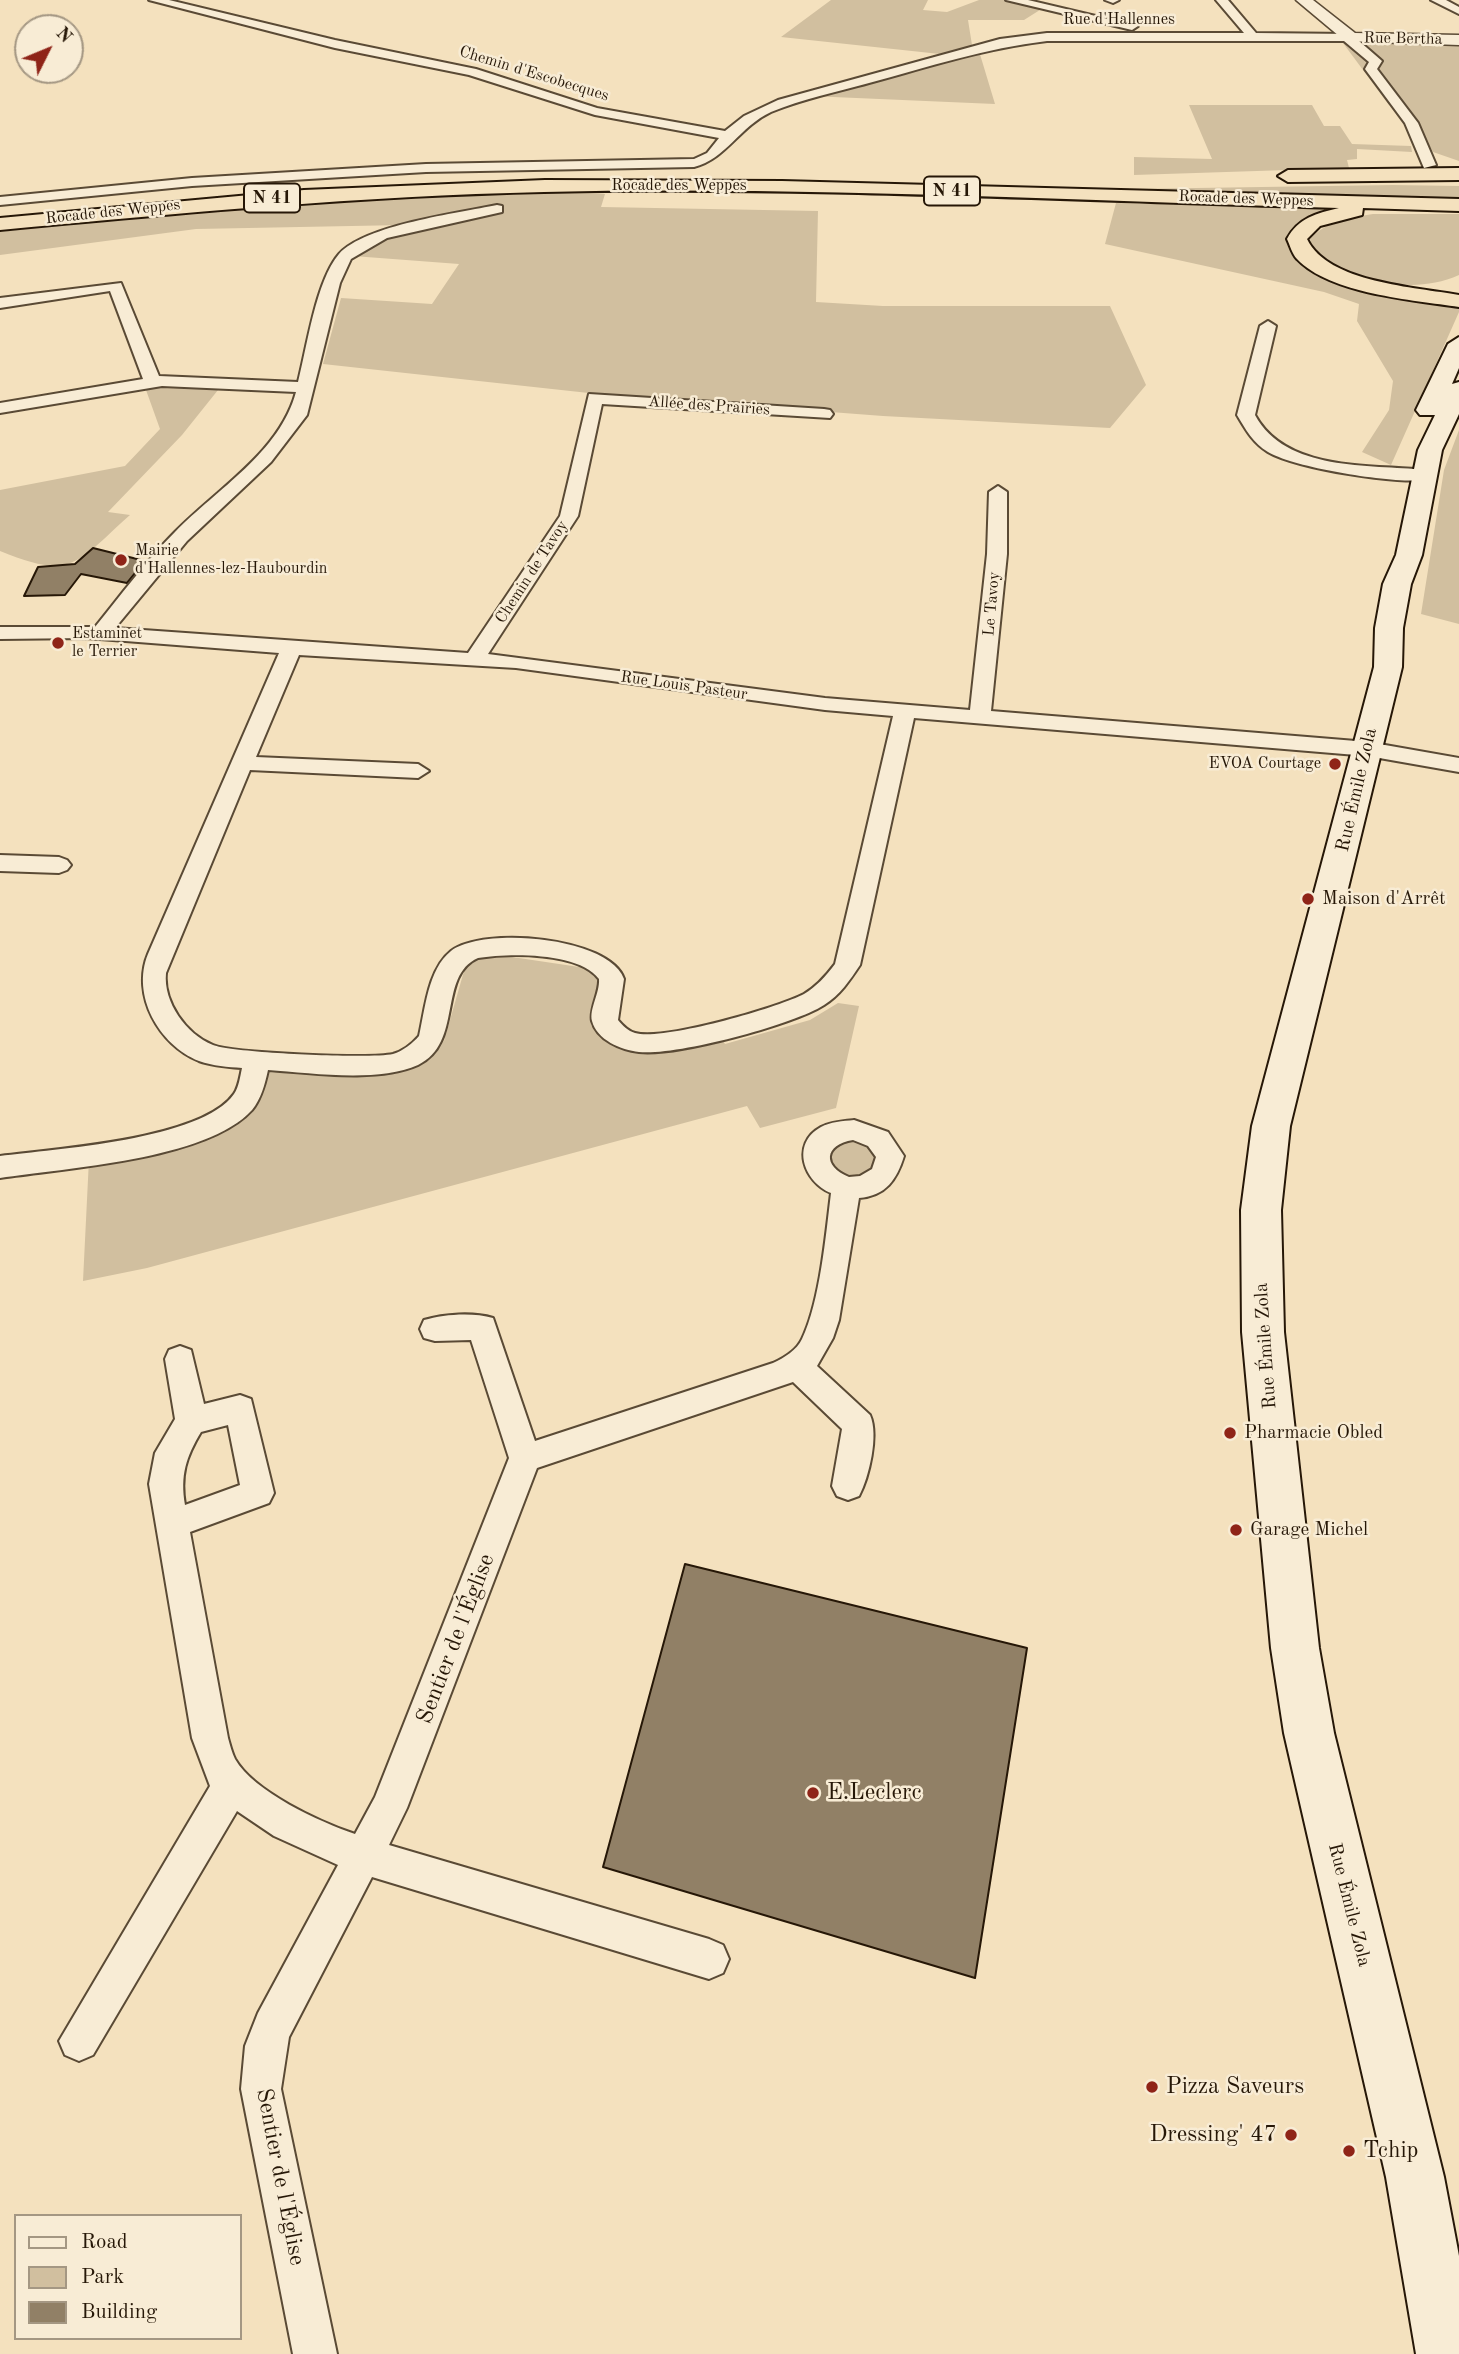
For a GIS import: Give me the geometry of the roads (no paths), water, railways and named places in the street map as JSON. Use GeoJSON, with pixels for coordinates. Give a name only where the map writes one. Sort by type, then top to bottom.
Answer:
{"type":"FeatureCollection","features":[{"type":"Feature","properties":{"kind":"highway"},"geometry":{"type":"LineString","coordinates":[[1270,177],[1459,174]]}},
{"type":"Feature","properties":{"kind":"highway"},"geometry":{"type":"LineString","coordinates":[[1037,182],[1206,178]]}},
{"type":"Feature","properties":{"kind":"highway","name":"Rocade des Weppes"},"geometry":{"type":"LineString","coordinates":[[0,217],[204,196],[462,181],[1037,182]]}},
{"type":"Feature","properties":{"kind":"highway","name":"N 41"},"geometry":{"type":"LineString","coordinates":[[1037,182],[1459,182]]}},
{"type":"Feature","properties":{"kind":"highway","name":"Rocade des Weppes"},"geometry":{"type":"LineString","coordinates":[[0,224],[292,196],[545,186],[794,188],[1360,202],[1459,207]]}},
{"type":"Feature","properties":{"kind":"highway"},"geometry":{"type":"LineString","coordinates":[[1459,207],[1356,211],[1317,221],[1299,234],[1298,246],[1310,262],[1335,275],[1459,300]]}},
{"type":"Feature","properties":{"kind":"highway"},"geometry":{"type":"LineString","coordinates":[[1376,285],[1420,289],[1459,283]]}},
{"type":"Feature","properties":{"kind":"main road"},"geometry":{"type":"LineString","coordinates":[[1416,474],[1421,424],[1457,348]]}},
{"type":"Feature","properties":{"kind":"main road","name":"Rue Émile Zola"},"geometry":{"type":"LineString","coordinates":[[1447,2354],[1415,2177],[1309,1733],[1295,1648],[1263,1332],[1261,1210],[1269,1138],[1390,657],[1389,628],[1396,584],[1409,555],[1416,474],[1459,389]]}},
{"type":"Feature","properties":{"kind":"street","name":"Chemin d'Escobecques"},"geometry":{"type":"LineString","coordinates":[[155,0],[324,42],[472,72],[607,114],[727,136]]}},
{"type":"Feature","properties":{"kind":"street"},"geometry":{"type":"LineString","coordinates":[[1012,0],[1179,36]]}},
{"type":"Feature","properties":{"kind":"street"},"geometry":{"type":"LineString","coordinates":[[1222,0],[1252,36]]}},
{"type":"Feature","properties":{"kind":"street"},"geometry":{"type":"LineString","coordinates":[[1304,0],[1374,60],[1371,69],[1419,137],[1429,165]]}},
{"type":"Feature","properties":{"kind":"street"},"geometry":{"type":"LineString","coordinates":[[1437,0],[1459,11]]}},
{"type":"Feature","properties":{"kind":"street","name":"Rue d'Hallennes"},"geometry":{"type":"LineString","coordinates":[[727,136],[757,114],[783,103],[1023,38],[1348,37]]}},
{"type":"Feature","properties":{"kind":"street","name":"Rue Bertha"},"geometry":{"type":"LineString","coordinates":[[1348,37],[1459,40]]}},
{"type":"Feature","properties":{"kind":"street"},"geometry":{"type":"LineString","coordinates":[[0,201],[192,182],[413,168],[685,164],[713,156],[727,136]]}},
{"type":"Feature","properties":{"kind":"street"},"geometry":{"type":"LineString","coordinates":[[101,633],[187,529],[272,451],[298,415],[332,283],[348,254],[383,236],[497,209]]}},
{"type":"Feature","properties":{"kind":"street"},"geometry":{"type":"LineString","coordinates":[[0,303],[116,286],[153,382]]}},
{"type":"Feature","properties":{"kind":"street"},"geometry":{"type":"LineString","coordinates":[[1268,327],[1246,415],[1255,432],[1277,449],[1312,462],[1416,474]]}},
{"type":"Feature","properties":{"kind":"street"},"geometry":{"type":"LineString","coordinates":[[0,408],[153,382],[306,387]]}},
{"type":"Feature","properties":{"kind":"street","name":"Allée des Prairies"},"geometry":{"type":"LineString","coordinates":[[594,398],[824,414]]}},
{"type":"Feature","properties":{"kind":"street","name":"Chemin de Tavoy"},"geometry":{"type":"LineString","coordinates":[[475,658],[569,516],[594,398]]}},
{"type":"Feature","properties":{"kind":"street","name":"Le Tavoy"},"geometry":{"type":"LineString","coordinates":[[980,717],[997,554],[998,492]]}},
{"type":"Feature","properties":{"kind":"street","name":"Rue Louis Pasteur"},"geometry":{"type":"LineString","coordinates":[[0,633],[101,633],[533,663],[744,695],[905,712],[1368,749],[1459,765]]}},
{"type":"Feature","properties":{"kind":"street"},"geometry":{"type":"LineString","coordinates":[[292,646],[160,954],[153,988],[162,1010],[193,1046],[211,1055],[382,1064],[409,1057],[428,1044],[432,1037],[454,963],[468,952],[487,946],[575,955],[603,965],[609,972],[612,986],[605,1021],[614,1033],[632,1041],[657,1042],[785,1013],[813,1001],[834,983],[847,965],[905,712]]}},
{"type":"Feature","properties":{"kind":"street"},"geometry":{"type":"LineString","coordinates":[[242,763],[418,771]]}},
{"type":"Feature","properties":{"kind":"street"},"geometry":{"type":"LineString","coordinates":[[0,863],[59,865]]}},
{"type":"Feature","properties":{"kind":"street"},"geometry":{"type":"LineString","coordinates":[[0,1167],[183,1136],[216,1121],[242,1103],[248,1094],[258,1059]]}},
{"type":"Feature","properties":{"kind":"street"},"geometry":{"type":"LineString","coordinates":[[435,1329],[482,1327],[525,1458],[773,1377],[796,1366],[818,1341],[840,1234],[846,1187]]}},
{"type":"Feature","properties":{"kind":"street"},"geometry":{"type":"LineString","coordinates":[[180,1359],[191,1422]]}},
{"type":"Feature","properties":{"kind":"street"},"geometry":{"type":"LineString","coordinates":[[796,1366],[859,1425],[848,1486]]}},
{"type":"Feature","properties":{"kind":"street"},"geometry":{"type":"LineString","coordinates":[[173,1524],[258,1493],[240,1408],[191,1422],[171,1453],[165,1484],[209,1738],[220,1769],[248,1799],[287,1823],[364,1856],[709,1959]]}},
{"type":"Feature","properties":{"kind":"street","name":"Sentier de l'Église"},"geometry":{"type":"LineString","coordinates":[[315,2354],[261,2090],[262,2067],[272,2027],[364,1856],[401,1780],[525,1458]]}},
{"type":"Feature","properties":{"kind":"street"},"geometry":{"type":"LineString","coordinates":[[79,2041],[232,1784]]}},
{"type":"Feature","properties":{"kind":"place","name":"Mairie d'Hallennes-lez-Haubourdin"},"geometry":{"type":"Point","coordinates":[121,560]}},
{"type":"Feature","properties":{"kind":"place","name":"Estaminet le Terrier"},"geometry":{"type":"Point","coordinates":[58,643]}},
{"type":"Feature","properties":{"kind":"place","name":"EVOA Courtage"},"geometry":{"type":"Point","coordinates":[1335,764]}},
{"type":"Feature","properties":{"kind":"place","name":"Maison d'Arrêt"},"geometry":{"type":"Point","coordinates":[1308,899]}},
{"type":"Feature","properties":{"kind":"place","name":"Pharmacie Obled"},"geometry":{"type":"Point","coordinates":[1230,1433]}},
{"type":"Feature","properties":{"kind":"place","name":"Garage Michel"},"geometry":{"type":"Point","coordinates":[1236,1530]}},
{"type":"Feature","properties":{"kind":"place","name":"E.Leclerc"},"geometry":{"type":"Point","coordinates":[813,1793]}},
{"type":"Feature","properties":{"kind":"place","name":"Pizza Saveurs"},"geometry":{"type":"Point","coordinates":[1152,2087]}},
{"type":"Feature","properties":{"kind":"place","name":"Dressing' 47"},"geometry":{"type":"Point","coordinates":[1291,2135]}},
{"type":"Feature","properties":{"kind":"place","name":"Tchip"},"geometry":{"type":"Point","coordinates":[1349,2151]}}]}
